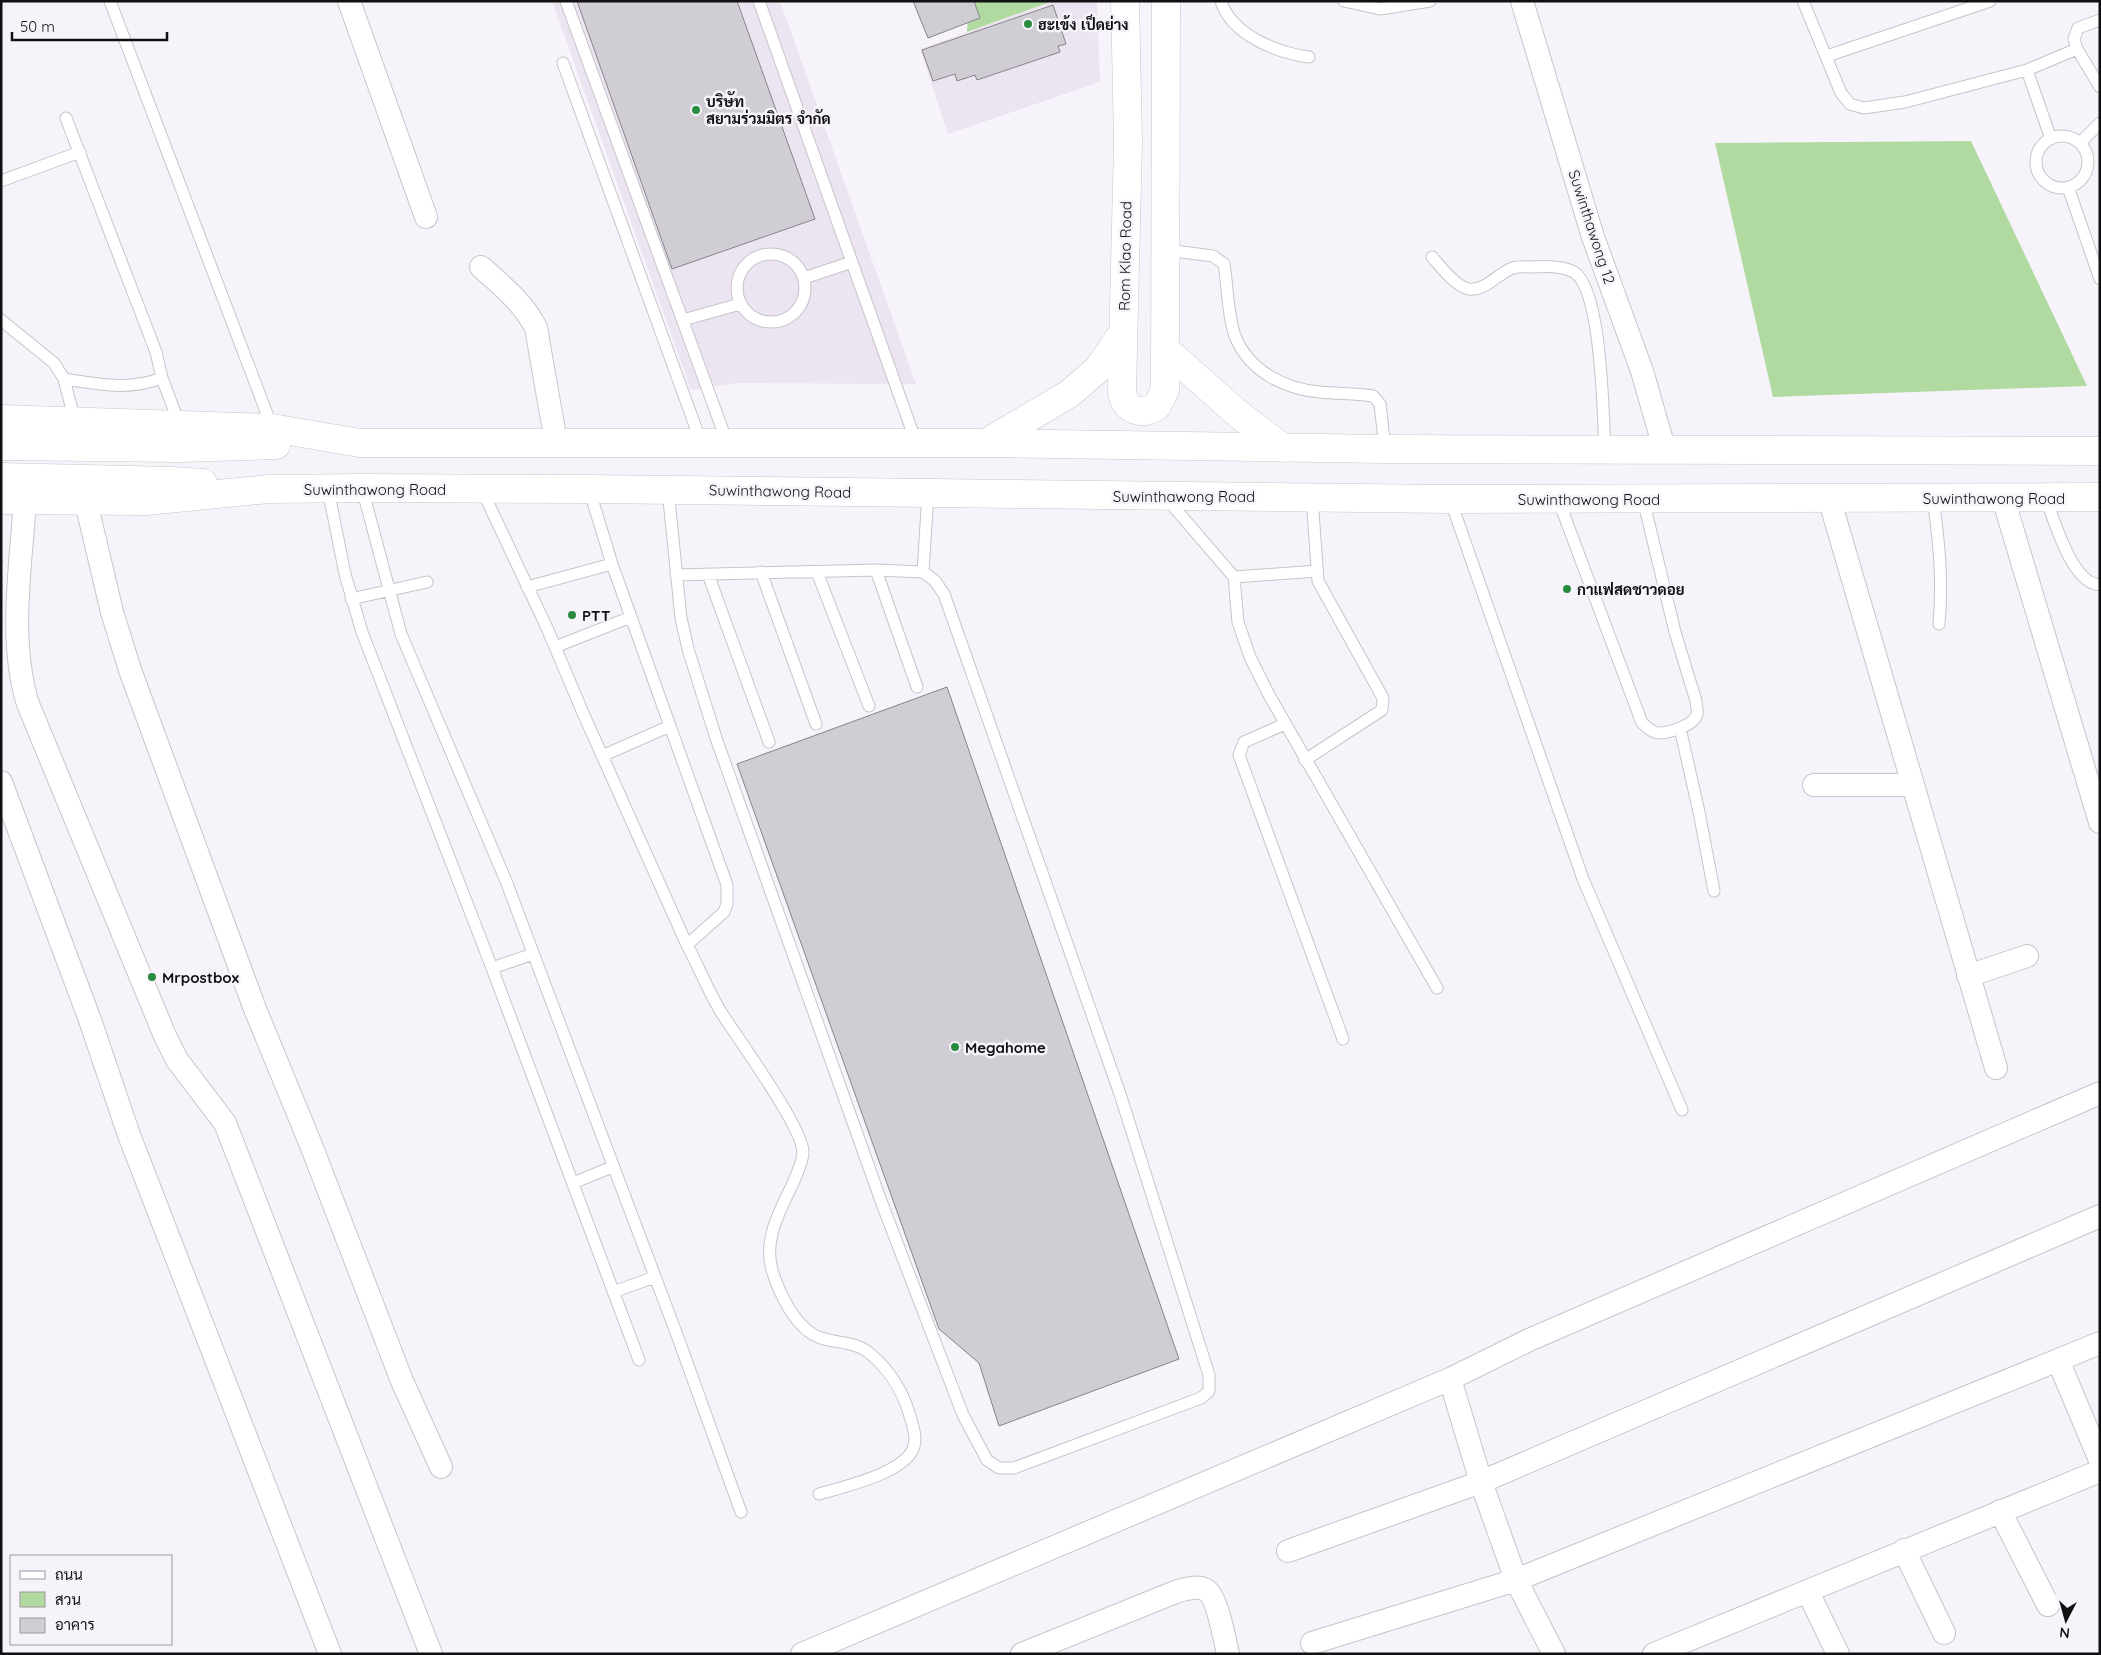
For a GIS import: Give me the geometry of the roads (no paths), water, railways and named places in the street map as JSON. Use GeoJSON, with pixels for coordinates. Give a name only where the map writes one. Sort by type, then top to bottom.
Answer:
{"type":"FeatureCollection","features":[{"type":"Feature","properties":{"kind":"main road","name":"Rom Klao Road"},"geometry":{"type":"LineString","coordinates":[[1126,1],[1128,142],[1122,334],[1123,398],[1129,408],[1136,411],[1151,410],[1162,400],[1165,390],[1166,350]]}},
{"type":"Feature","properties":{"kind":"main road"},"geometry":{"type":"LineString","coordinates":[[1166,1],[1166,350],[1238,413],[1284,448]]}},
{"type":"Feature","properties":{"kind":"main road"},"geometry":{"type":"LineString","coordinates":[[986,443],[1069,394],[1098,369],[1122,334]]}},
{"type":"Feature","properties":{"kind":"main road"},"geometry":{"type":"LineString","coordinates":[[1,419],[272,428],[360,443]]}},
{"type":"Feature","properties":{"kind":"main road"},"geometry":{"type":"LineString","coordinates":[[2022,452],[2100,437]]}},
{"type":"Feature","properties":{"kind":"main road"},"geometry":{"type":"LineString","coordinates":[[1,446],[179,448],[360,443],[728,442],[1665,451],[2100,451]]}},
{"type":"Feature","properties":{"kind":"main road","name":"Suwinthawong Road"},"geometry":{"type":"LineString","coordinates":[[1,477],[92,490]]}},
{"type":"Feature","properties":{"kind":"main road","name":"Suwinthawong Road"},"geometry":{"type":"LineString","coordinates":[[13,500],[172,480],[269,489],[589,489],[1165,497],[1450,499],[2100,497]]}},
{"type":"Feature","properties":{"kind":"main road"},"geometry":{"type":"LineString","coordinates":[[2051,498],[2100,511]]}},
{"type":"Feature","properties":{"kind":"street"},"geometry":{"type":"LineString","coordinates":[[348,1],[426,217]]}},
{"type":"Feature","properties":{"kind":"street","name":"Suwinthawong 12"},"geometry":{"type":"LineString","coordinates":[[1522,1],[1593,237],[1642,371],[1665,451]]}},
{"type":"Feature","properties":{"kind":"street"},"geometry":{"type":"LineString","coordinates":[[481,267],[515,296],[530,315],[536,328],[556,442]]}},
{"type":"Feature","properties":{"kind":"street"},"geometry":{"type":"LineString","coordinates":[[92,490],[112,612],[130,670],[248,991],[402,1381],[441,1467]]}},
{"type":"Feature","properties":{"kind":"street"},"geometry":{"type":"LineString","coordinates":[[1829,498],[1911,784],[1996,1068]]}},
{"type":"Feature","properties":{"kind":"street"},"geometry":{"type":"LineString","coordinates":[[2003,498],[2100,822]]}},
{"type":"Feature","properties":{"kind":"street"},"geometry":{"type":"LineString","coordinates":[[13,500],[16,647],[20,679],[28,704],[165,1036],[177,1060],[224,1123],[431,1654]]}},
{"type":"Feature","properties":{"kind":"street"},"geometry":{"type":"LineString","coordinates":[[1,782],[90,1020],[129,1135],[330,1654]]}},
{"type":"Feature","properties":{"kind":"street"},"geometry":{"type":"LineString","coordinates":[[1814,785],[1911,784]]}},
{"type":"Feature","properties":{"kind":"street"},"geometry":{"type":"LineString","coordinates":[[1968,976],[2027,956]]}},
{"type":"Feature","properties":{"kind":"street"},"geometry":{"type":"LineString","coordinates":[[802,1654],[1450,1380],[1528,1340],[2100,1092]]}},
{"type":"Feature","properties":{"kind":"street"},"geometry":{"type":"LineString","coordinates":[[1288,1551],[1481,1482],[2100,1216]]}},
{"type":"Feature","properties":{"kind":"street"},"geometry":{"type":"LineString","coordinates":[[1312,1643],[1516,1580],[2100,1343]]}},
{"type":"Feature","properties":{"kind":"street"},"geometry":{"type":"LineString","coordinates":[[2058,1360],[2100,1460]]}},
{"type":"Feature","properties":{"kind":"street"},"geometry":{"type":"LineString","coordinates":[[1450,1380],[1481,1482],[1516,1580],[1554,1654]]}},
{"type":"Feature","properties":{"kind":"street"},"geometry":{"type":"LineString","coordinates":[[1654,1654],[2100,1470]]}},
{"type":"Feature","properties":{"kind":"street"},"geometry":{"type":"LineString","coordinates":[[2000,1511],[2048,1605]]}},
{"type":"Feature","properties":{"kind":"street"},"geometry":{"type":"LineString","coordinates":[[1904,1550],[1944,1634]]}},
{"type":"Feature","properties":{"kind":"street"},"geometry":{"type":"LineString","coordinates":[[1022,1654],[1178,1591],[1194,1588],[1206,1590],[1213,1598],[1228,1654]]}},
{"type":"Feature","properties":{"kind":"street"},"geometry":{"type":"LineString","coordinates":[[1808,1592],[1838,1654]]}},
{"type":"Feature","properties":{"kind":"lane"},"geometry":{"type":"LineString","coordinates":[[110,1],[272,428]]}},
{"type":"Feature","properties":{"kind":"lane"},"geometry":{"type":"LineString","coordinates":[[566,1],[728,442]]}},
{"type":"Feature","properties":{"kind":"lane"},"geometry":{"type":"LineString","coordinates":[[759,1],[917,444]]}},
{"type":"Feature","properties":{"kind":"lane"},"geometry":{"type":"LineString","coordinates":[[1221,1],[1226,12],[1237,25],[1258,41],[1289,55],[1309,57]]}},
{"type":"Feature","properties":{"kind":"lane"},"geometry":{"type":"LineString","coordinates":[[1344,1],[1380,8],[1430,1]]}},
{"type":"Feature","properties":{"kind":"lane"},"geometry":{"type":"LineString","coordinates":[[1803,1],[1841,93],[1850,104],[1864,108],[1905,102],[2027,70],[2077,49]]}},
{"type":"Feature","properties":{"kind":"lane"},"geometry":{"type":"LineString","coordinates":[[1827,56],[1990,1]]}},
{"type":"Feature","properties":{"kind":"lane"},"geometry":{"type":"LineString","coordinates":[[2100,20],[2078,28],[2074,39],[2077,49],[2096,74],[2100,87]]}},
{"type":"Feature","properties":{"kind":"lane"},"geometry":{"type":"LineString","coordinates":[[563,63],[701,442]]}},
{"type":"Feature","properties":{"kind":"lane"},"geometry":{"type":"LineString","coordinates":[[2027,70],[2051,138]]}},
{"type":"Feature","properties":{"kind":"lane"},"geometry":{"type":"LineString","coordinates":[[66,118],[156,352],[162,378],[180,425]]}},
{"type":"Feature","properties":{"kind":"lane"},"geometry":{"type":"LineString","coordinates":[[2080,143],[2100,123]]}},
{"type":"Feature","properties":{"kind":"lane"},"geometry":{"type":"LineString","coordinates":[[2065,136],[2080,143],[2086,152],[2087,168],[2078,182],[2068,187],[2054,186],[2043,180],[2036,168],[2037,154],[2044,143],[2051,138],[2065,136]]}},
{"type":"Feature","properties":{"kind":"lane"},"geometry":{"type":"LineString","coordinates":[[1,181],[80,152]]}},
{"type":"Feature","properties":{"kind":"lane"},"geometry":{"type":"LineString","coordinates":[[2068,187],[2100,279]]}},
{"type":"Feature","properties":{"kind":"lane"},"geometry":{"type":"LineString","coordinates":[[1166,250],[1213,256],[1224,264],[1236,336],[1245,354],[1261,370],[1289,386],[1319,392],[1373,396],[1380,404],[1384,449]]}},
{"type":"Feature","properties":{"kind":"lane"},"geometry":{"type":"LineString","coordinates":[[769,254],[790,260],[799,268],[804,278],[804,299],[792,316],[783,320],[762,322],[745,312],[740,304],[737,293],[739,276],[748,262],[758,256],[769,254]]}},
{"type":"Feature","properties":{"kind":"lane"},"geometry":{"type":"LineString","coordinates":[[1432,258],[1458,283],[1468,289],[1478,289],[1514,268],[1559,268],[1575,272],[1586,288],[1595,323],[1601,373],[1605,450]]}},
{"type":"Feature","properties":{"kind":"lane"},"geometry":{"type":"LineString","coordinates":[[804,278],[852,262]]}},
{"type":"Feature","properties":{"kind":"lane"},"geometry":{"type":"LineString","coordinates":[[683,320],[740,304]]}},
{"type":"Feature","properties":{"kind":"lane"},"geometry":{"type":"LineString","coordinates":[[1,320],[54,363],[64,379],[75,421]]}},
{"type":"Feature","properties":{"kind":"lane"},"geometry":{"type":"LineString","coordinates":[[64,379],[129,387],[144,385],[162,378]]}},
{"type":"Feature","properties":{"kind":"lane"},"geometry":{"type":"LineString","coordinates":[[362,488],[388,592],[401,634],[506,881],[741,1512]]}},
{"type":"Feature","properties":{"kind":"lane"},"geometry":{"type":"LineString","coordinates":[[328,489],[351,600],[639,1360]]}},
{"type":"Feature","properties":{"kind":"lane"},"geometry":{"type":"LineString","coordinates":[[482,489],[688,945],[720,1010],[795,1129],[803,1152],[798,1170],[772,1230],[769,1252],[772,1270],[784,1302],[797,1320],[819,1338],[866,1350],[884,1365],[906,1401],[915,1436],[914,1448],[905,1459],[882,1476],[819,1494]]}},
{"type":"Feature","properties":{"kind":"lane"},"geometry":{"type":"LineString","coordinates":[[589,489],[612,564],[727,885],[728,904],[724,912],[688,945]]}},
{"type":"Feature","properties":{"kind":"lane"},"geometry":{"type":"LineString","coordinates":[[668,490],[676,575],[681,618],[688,650],[716,738],[881,1200],[963,1415],[987,1460],[999,1468],[1014,1468],[1201,1398],[1209,1391],[1209,1375],[1120,1094],[944,594],[935,581],[923,572],[876,570],[676,575]]}},
{"type":"Feature","properties":{"kind":"lane"},"geometry":{"type":"LineString","coordinates":[[923,572],[928,493]]}},
{"type":"Feature","properties":{"kind":"lane"},"geometry":{"type":"LineString","coordinates":[[1165,497],[1234,577],[1238,622],[1261,680],[1437,988]]}},
{"type":"Feature","properties":{"kind":"lane"},"geometry":{"type":"LineString","coordinates":[[1305,760],[1382,710],[1384,704],[1383,698],[1318,581],[1312,497]]}},
{"type":"Feature","properties":{"kind":"lane"},"geometry":{"type":"LineString","coordinates":[[1933,498],[1941,556],[1942,594],[1939,624]]}},
{"type":"Feature","properties":{"kind":"lane"},"geometry":{"type":"LineString","coordinates":[[2051,498],[2073,565],[2082,577],[2100,585]]}},
{"type":"Feature","properties":{"kind":"lane"},"geometry":{"type":"LineString","coordinates":[[1450,499],[1583,879],[1682,1110]]}},
{"type":"Feature","properties":{"kind":"lane"},"geometry":{"type":"LineString","coordinates":[[1558,499],[1642,723],[1650,730],[1658,733],[1680,728],[1694,720],[1697,713],[1696,702],[1675,632],[1643,499]]}},
{"type":"Feature","properties":{"kind":"lane"},"geometry":{"type":"LineString","coordinates":[[527,587],[612,564]]}},
{"type":"Feature","properties":{"kind":"lane"},"geometry":{"type":"LineString","coordinates":[[876,570],[917,687]]}},
{"type":"Feature","properties":{"kind":"lane"},"geometry":{"type":"LineString","coordinates":[[761,572],[816,724]]}},
{"type":"Feature","properties":{"kind":"lane"},"geometry":{"type":"LineString","coordinates":[[817,572],[869,706]]}},
{"type":"Feature","properties":{"kind":"lane"},"geometry":{"type":"LineString","coordinates":[[1234,577],[1317,572]]}},
{"type":"Feature","properties":{"kind":"lane"},"geometry":{"type":"LineString","coordinates":[[708,574],[769,742]]}},
{"type":"Feature","properties":{"kind":"lane"},"geometry":{"type":"LineString","coordinates":[[351,600],[427,582]]}},
{"type":"Feature","properties":{"kind":"lane"},"geometry":{"type":"LineString","coordinates":[[555,647],[631,617]]}},
{"type":"Feature","properties":{"kind":"lane"},"geometry":{"type":"LineString","coordinates":[[1285,724],[1244,742],[1239,755],[1343,1039]]}},
{"type":"Feature","properties":{"kind":"lane"},"geometry":{"type":"LineString","coordinates":[[602,756],[670,726]]}},
{"type":"Feature","properties":{"kind":"lane"},"geometry":{"type":"LineString","coordinates":[[1680,728],[1700,812],[1714,891]]}},
{"type":"Feature","properties":{"kind":"lane"},"geometry":{"type":"LineString","coordinates":[[492,968],[533,954]]}},
{"type":"Feature","properties":{"kind":"lane"},"geometry":{"type":"LineString","coordinates":[[573,1183],[612,1167]]}},
{"type":"Feature","properties":{"kind":"lane"},"geometry":{"type":"LineString","coordinates":[[614,1292],[654,1277]]}},
{"type":"Feature","properties":{"kind":"place","name":"ฮะเข้ง เป็ดย่าง"},"geometry":{"type":"Point","coordinates":[1028,24]}},
{"type":"Feature","properties":{"kind":"place","name":"บริษัท สยามร่วมมิตร จำกัด"},"geometry":{"type":"Point","coordinates":[696,110]}},
{"type":"Feature","properties":{"kind":"place","name":"กาแฟสดชาวดอย"},"geometry":{"type":"Point","coordinates":[1567,589]}},
{"type":"Feature","properties":{"kind":"place","name":"PTT"},"geometry":{"type":"Point","coordinates":[572,615]}},
{"type":"Feature","properties":{"kind":"place","name":"Mrpostbox"},"geometry":{"type":"Point","coordinates":[152,977]}},
{"type":"Feature","properties":{"kind":"place","name":"Megahome"},"geometry":{"type":"Point","coordinates":[955,1047]}}]}
